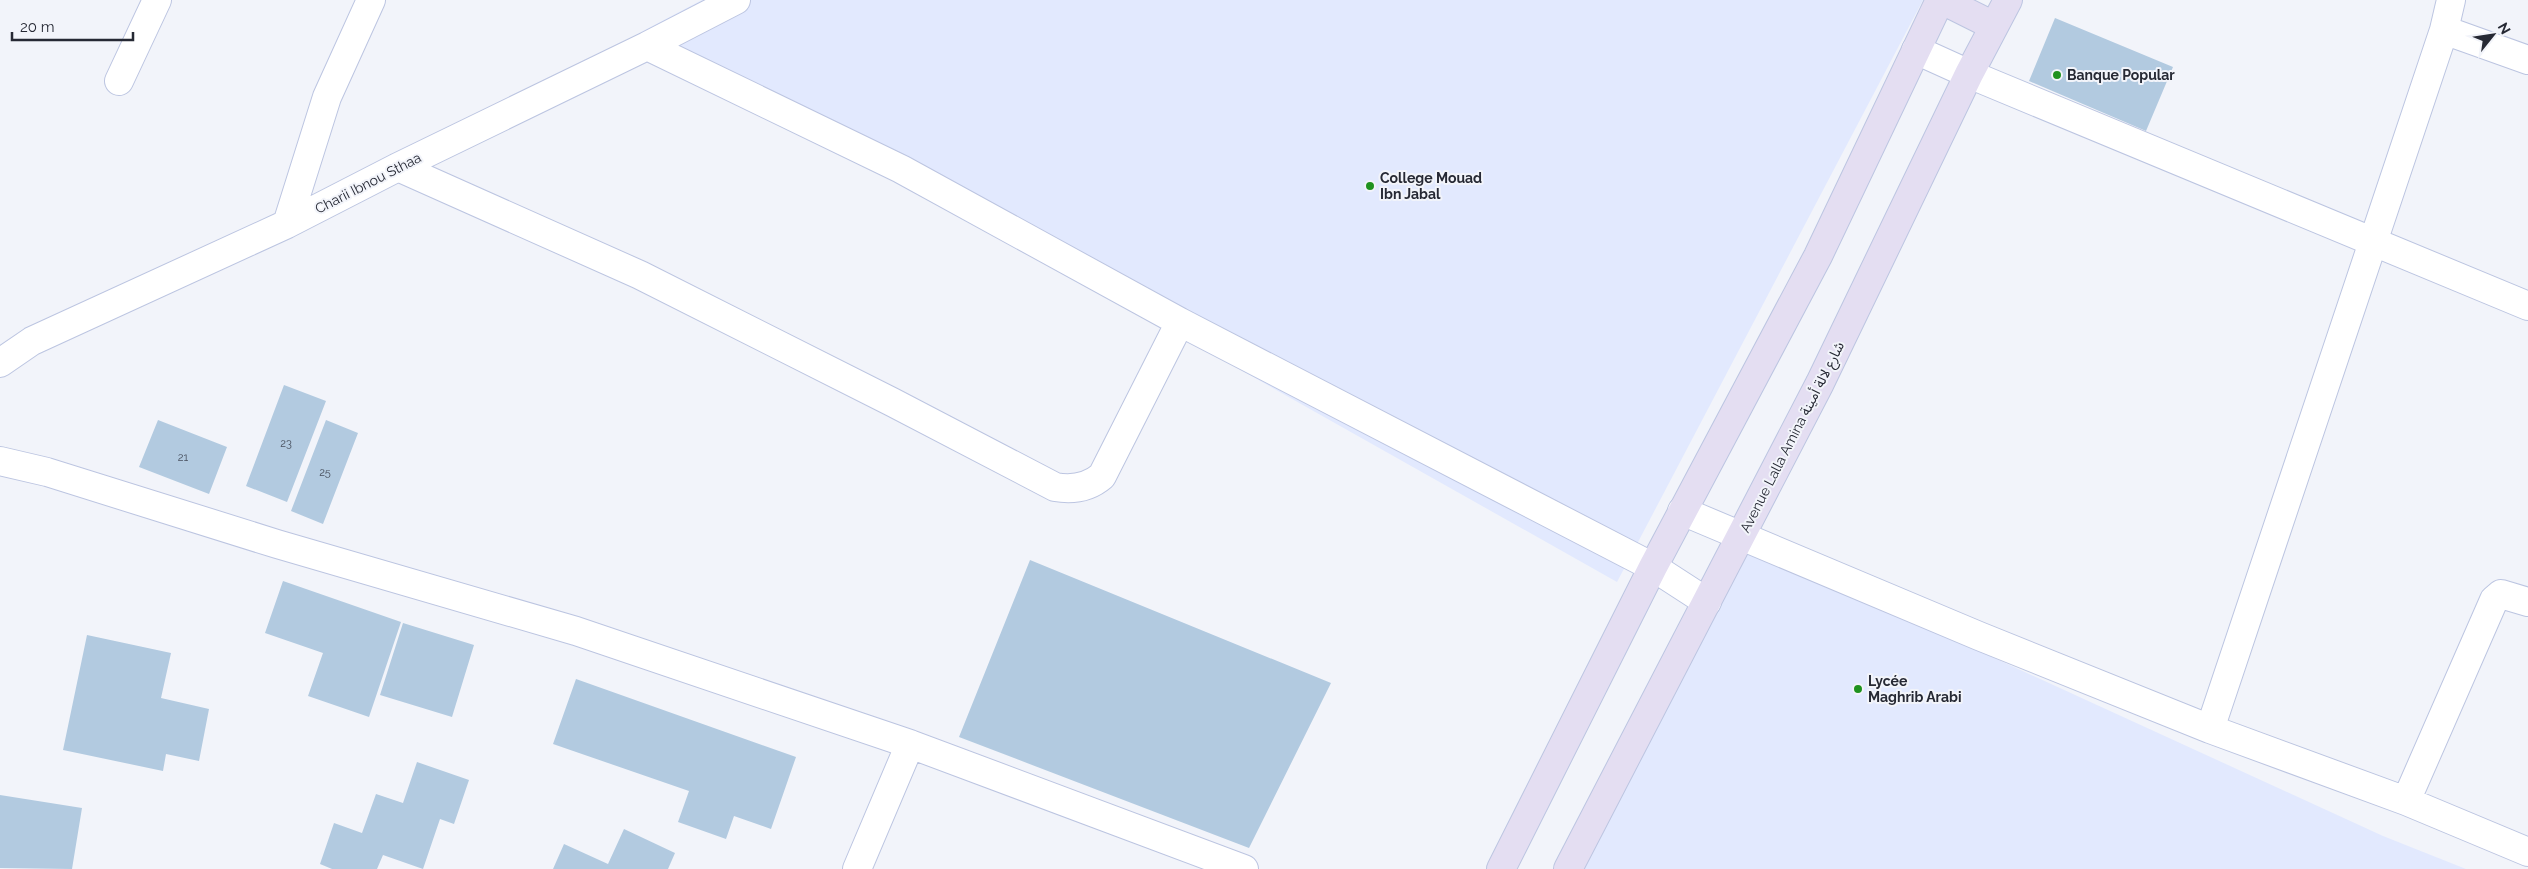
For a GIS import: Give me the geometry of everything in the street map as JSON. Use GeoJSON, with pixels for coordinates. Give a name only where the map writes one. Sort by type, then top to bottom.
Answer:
{"type":"FeatureCollection","features":[{"type":"Feature","properties":{"kind":"street"},"geometry":{"type":"LineString","coordinates":[[119,81],[157,0]]}},
{"type":"Feature","properties":{"kind":"street"},"geometry":{"type":"LineString","coordinates":[[286,224],[327,97],[372,0]]}},
{"type":"Feature","properties":{"kind":"street","name":"Charii Ibnou Sthaa"},"geometry":{"type":"LineString","coordinates":[[0,363],[32,341],[286,224],[398,167],[647,46],[736,0]]}},
{"type":"Feature","properties":{"kind":"street"},"geometry":{"type":"LineString","coordinates":[[1501,869],[1653,567],[1818,256],[1941,0],[1994,26]]}},
{"type":"Feature","properties":{"kind":"street","name":"Avenue Lalla Amina شارع لالة أمينة"},"geometry":{"type":"LineString","coordinates":[[1568,869],[1644,718],[1743,535],[1820,382],[1969,74],[2008,0]]}},
{"type":"Feature","properties":{"kind":"street"},"geometry":{"type":"LineString","coordinates":[[2210,729],[2444,30],[2451,0]]}},
{"type":"Feature","properties":{"kind":"street"},"geometry":{"type":"LineString","coordinates":[[2444,30],[2528,60]]}},
{"type":"Feature","properties":{"kind":"street"},"geometry":{"type":"LineString","coordinates":[[647,46],[901,169],[1180,322],[1653,567],[1707,602]]}},
{"type":"Feature","properties":{"kind":"street"},"geometry":{"type":"LineString","coordinates":[[1916,50],[1969,74],[2528,306]]}},
{"type":"Feature","properties":{"kind":"street"},"geometry":{"type":"LineString","coordinates":[[398,167],[640,275],[892,402],[1055,487],[1067,489],[1089,485],[1102,476],[1180,322]]}},
{"type":"Feature","properties":{"kind":"street"},"geometry":{"type":"LineString","coordinates":[[0,461],[47,472],[277,544],[576,631],[910,744],[1244,869]]}},
{"type":"Feature","properties":{"kind":"street"},"geometry":{"type":"LineString","coordinates":[[1682,511],[1743,535],[1979,636],[2210,729],[2406,801],[2528,852]]}},
{"type":"Feature","properties":{"kind":"street"},"geometry":{"type":"LineString","coordinates":[[2406,801],[2494,600],[2501,594],[2528,602]]}},
{"type":"Feature","properties":{"kind":"street"},"geometry":{"type":"LineString","coordinates":[[857,869],[910,744]]}},
{"type":"Feature","properties":{"kind":"shaded area","name":"College Mouad Ibn Jabal"},"geometry":{"type":"Polygon","coordinates":[[[702,0],[1923,0],[1617,582],[641,32],[702,0]]]}},
{"type":"Feature","properties":{"kind":"shaded area","name":"Lycée Maghrib Arabi"},"geometry":{"type":"Polygon","coordinates":[[[1739,541],[2383,836],[2466,869],[1553,869],[1739,541]]]}},
{"type":"Feature","properties":{"kind":"building"},"geometry":{"type":"Polygon","coordinates":[[[2055,18],[2173,67],[2146,131],[2029,81],[2055,18]]]}},
{"type":"Feature","properties":{"kind":"building"},"geometry":{"type":"Polygon","coordinates":[[[284,385],[326,401],[287,502],[246,486],[284,385]]]}},
{"type":"Feature","properties":{"kind":"building"},"geometry":{"type":"Polygon","coordinates":[[[158,420],[227,447],[209,494],[139,467],[158,420]]]}},
{"type":"Feature","properties":{"kind":"building"},"geometry":{"type":"Polygon","coordinates":[[[326,420],[358,433],[323,524],[291,511],[326,420]]]}},
{"type":"Feature","properties":{"kind":"building"},"geometry":{"type":"Polygon","coordinates":[[[1030,560],[1331,683],[1249,848],[959,737],[1030,560]]]}},
{"type":"Feature","properties":{"kind":"building"},"geometry":{"type":"Polygon","coordinates":[[[283,581],[401,622],[369,717],[308,696],[323,653],[265,633],[283,581]]]}},
{"type":"Feature","properties":{"kind":"building"},"geometry":{"type":"Polygon","coordinates":[[[403,623],[474,645],[452,717],[380,695],[403,623]]]}},
{"type":"Feature","properties":{"kind":"building"},"geometry":{"type":"Polygon","coordinates":[[[87,635],[171,653],[161,698],[209,709],[199,761],[166,754],[163,771],[63,750],[87,635]]]}},
{"type":"Feature","properties":{"kind":"building"},"geometry":{"type":"Polygon","coordinates":[[[576,679],[796,757],[771,829],[734,816],[726,839],[678,822],[689,791],[553,744],[576,679]]]}},
{"type":"Feature","properties":{"kind":"building"},"geometry":{"type":"Polygon","coordinates":[[[417,762],[469,780],[454,824],[440,819],[423,869],[383,855],[377,869],[332,869],[320,864],[334,823],[362,833],[376,794],[403,803],[417,762]]]}},
{"type":"Feature","properties":{"kind":"building"},"geometry":{"type":"Polygon","coordinates":[[[0,795],[82,808],[72,869],[0,868],[0,795]]]}},
{"type":"Feature","properties":{"kind":"building"},"geometry":{"type":"Polygon","coordinates":[[[624,829],[675,853],[668,869],[553,869],[564,844],[608,864],[624,829]]]}},
{"type":"Feature","properties":{"kind":"place","name":"Banque Popular"},"geometry":{"type":"Point","coordinates":[2057,75]}},
{"type":"Feature","properties":{"kind":"place","name":"College Mouad Ibn Jabal"},"geometry":{"type":"Point","coordinates":[1370,186]}},
{"type":"Feature","properties":{"kind":"place","name":"Lycée Maghrib Arabi"},"geometry":{"type":"Point","coordinates":[1858,689]}}]}
